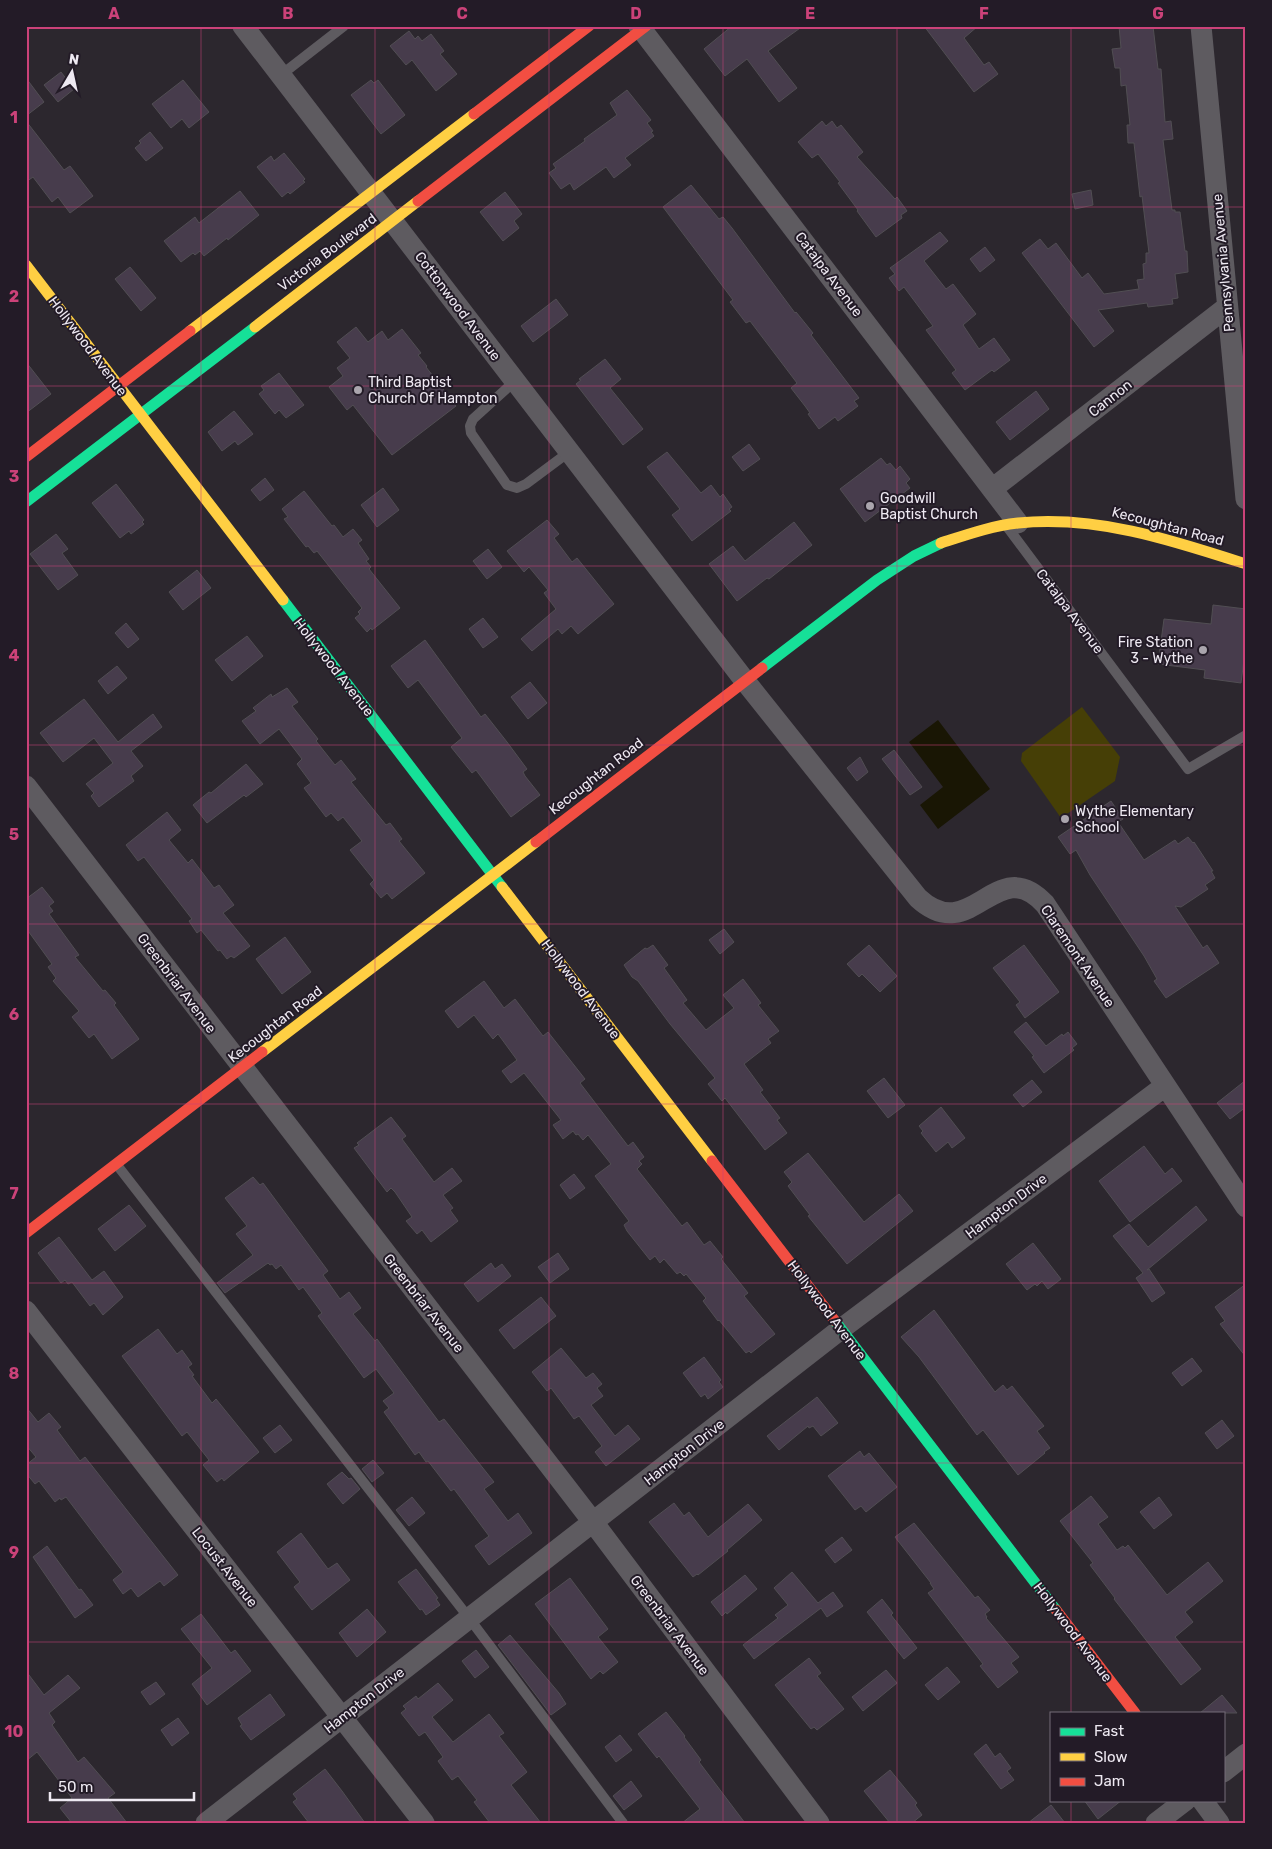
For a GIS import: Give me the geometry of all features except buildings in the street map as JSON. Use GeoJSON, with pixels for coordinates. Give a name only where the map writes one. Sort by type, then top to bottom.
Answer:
{"type":"FeatureCollection","features":[{"type":"Feature","properties":{"kind":"main road","name":"Victoria Boulevard"},"geometry":{"type":"LineString","coordinates":[[26,457],[589,26]]}},
{"type":"Feature","properties":{"kind":"main road","name":"Victoria Boulevard"},"geometry":{"type":"LineString","coordinates":[[26,502],[393,221],[642,27]]}},
{"type":"Feature","properties":{"kind":"main road","name":"Hollywood Avenue"},"geometry":{"type":"LineString","coordinates":[[26,265],[1134,1712]]}},
{"type":"Feature","properties":{"kind":"main road","name":"Kecoughtan Road"},"geometry":{"type":"LineString","coordinates":[[26,1233],[877,580],[934,546],[974,531],[1012,524],[1051,520],[1086,521],[1122,527],[1168,539],[1246,564]]}},
{"type":"Feature","properties":{"kind":"street","name":"Cottonwood Avenue"},"geometry":{"type":"LineString","coordinates":[[243,26],[745,680]]}},
{"type":"Feature","properties":{"kind":"street","name":"Pennsylvania Avenue"},"geometry":{"type":"LineString","coordinates":[[1201,26],[1246,499]]}},
{"type":"Feature","properties":{"kind":"street","name":"Catalpa Avenue"},"geometry":{"type":"LineString","coordinates":[[642,27],[992,488],[1012,524]]}},
{"type":"Feature","properties":{"kind":"street","name":"Cannon"},"geometry":{"type":"LineString","coordinates":[[992,488],[1228,307]]}},
{"type":"Feature","properties":{"kind":"street","name":"Claremont Avenue"},"geometry":{"type":"LineString","coordinates":[[745,680],[918,898],[927,906],[936,911],[956,913],[964,911],[998,891],[1008,888],[1029,891],[1045,904],[1246,1206]]}},
{"type":"Feature","properties":{"kind":"street","name":"Greenbriar Avenue"},"geometry":{"type":"LineString","coordinates":[[26,786],[593,1522],[819,1823]]}},
{"type":"Feature","properties":{"kind":"street","name":"Hampton Drive"},"geometry":{"type":"LineString","coordinates":[[206,1823],[841,1330],[1165,1086]]}},
{"type":"Feature","properties":{"kind":"street","name":"Locust Avenue"},"geometry":{"type":"LineString","coordinates":[[26,1311],[424,1823]]}},
{"type":"Feature","properties":{"kind":"street"},"geometry":{"type":"LineString","coordinates":[[1224,1771],[1246,1754]]}},
{"type":"Feature","properties":{"kind":"street"},"geometry":{"type":"LineString","coordinates":[[1156,1823],[1183,1802]]}},
{"type":"Feature","properties":{"kind":"street"},"geometry":{"type":"LineString","coordinates":[[1203,1802],[1219,1823]]}},
{"type":"Feature","properties":{"kind":"lane"},"geometry":{"type":"LineString","coordinates":[[281,75],[344,26]]}},
{"type":"Feature","properties":{"kind":"lane"},"geometry":{"type":"LineString","coordinates":[[515,381],[474,419],[470,426],[471,433],[507,485],[517,488],[526,484],[569,452]]}},
{"type":"Feature","properties":{"kind":"lane","name":"Catalpa Avenue"},"geometry":{"type":"LineString","coordinates":[[1012,524],[1188,769],[1246,735]]}},
{"type":"Feature","properties":{"kind":"lane"},"geometry":{"type":"LineString","coordinates":[[116,1165],[469,1618],[623,1823]]}},
{"type":"Feature","properties":{"kind":"shaded area"},"geometry":{"type":"Polygon","coordinates":[[[1082,707],[1120,757],[1115,781],[1061,818],[1021,761],[1022,753],[1082,707]]]}},
{"type":"Feature","properties":{"kind":"shaded area"},"geometry":{"type":"Polygon","coordinates":[[[938,720],[990,789],[938,829],[920,805],[943,787],[909,742],[938,720]]]}},
{"type":"Feature","properties":{"kind":"traffic: fast"},"geometry":{"type":"LineString","coordinates":[[26,502],[255,327]]}},
{"type":"Feature","properties":{"kind":"traffic: fast"},"geometry":{"type":"LineString","coordinates":[[762,668],[877,580],[914,556],[941,543]]}},
{"type":"Feature","properties":{"kind":"traffic: fast"},"geometry":{"type":"LineString","coordinates":[[283,600],[502,887]]}},
{"type":"Feature","properties":{"kind":"traffic: fast"},"geometry":{"type":"LineString","coordinates":[[835,1321],[1056,1610]]}},
{"type":"Feature","properties":{"kind":"traffic: slow"},"geometry":{"type":"LineString","coordinates":[[190,331],[474,114]]}},
{"type":"Feature","properties":{"kind":"traffic: slow"},"geometry":{"type":"LineString","coordinates":[[255,327],[418,201]]}},
{"type":"Feature","properties":{"kind":"traffic: slow"},"geometry":{"type":"LineString","coordinates":[[26,265],[283,600]]}},
{"type":"Feature","properties":{"kind":"traffic: slow"},"geometry":{"type":"LineString","coordinates":[[941,543],[1008,524],[1047,521],[1077,523],[1105,526],[1162,538],[1246,564]]}},
{"type":"Feature","properties":{"kind":"traffic: slow"},"geometry":{"type":"LineString","coordinates":[[262,1052],[536,842]]}},
{"type":"Feature","properties":{"kind":"traffic: slow"},"geometry":{"type":"LineString","coordinates":[[502,887],[712,1161]]}},
{"type":"Feature","properties":{"kind":"traffic: jam"},"geometry":{"type":"LineString","coordinates":[[474,114],[589,26]]}},
{"type":"Feature","properties":{"kind":"traffic: jam"},"geometry":{"type":"LineString","coordinates":[[418,201],[646,26]]}},
{"type":"Feature","properties":{"kind":"traffic: jam"},"geometry":{"type":"LineString","coordinates":[[26,457],[190,331]]}},
{"type":"Feature","properties":{"kind":"traffic: jam"},"geometry":{"type":"LineString","coordinates":[[536,842],[762,668]]}},
{"type":"Feature","properties":{"kind":"traffic: jam"},"geometry":{"type":"LineString","coordinates":[[26,1233],[262,1052]]}},
{"type":"Feature","properties":{"kind":"traffic: jam"},"geometry":{"type":"LineString","coordinates":[[712,1161],[835,1321]]}},
{"type":"Feature","properties":{"kind":"traffic: jam"},"geometry":{"type":"LineString","coordinates":[[1056,1610],[1134,1712]]}},
{"type":"Feature","properties":{"kind":"place","name":"Third Baptist Church Of Hampton"},"geometry":{"type":"Point","coordinates":[358,390]}},
{"type":"Feature","properties":{"kind":"place","name":"Goodwill Baptist Church"},"geometry":{"type":"Point","coordinates":[870,506]}},
{"type":"Feature","properties":{"kind":"place","name":"Fire Station 3 - Wythe"},"geometry":{"type":"Point","coordinates":[1203,650]}},
{"type":"Feature","properties":{"kind":"place","name":"Wythe Elementary School"},"geometry":{"type":"Point","coordinates":[1065,819]}}]}
